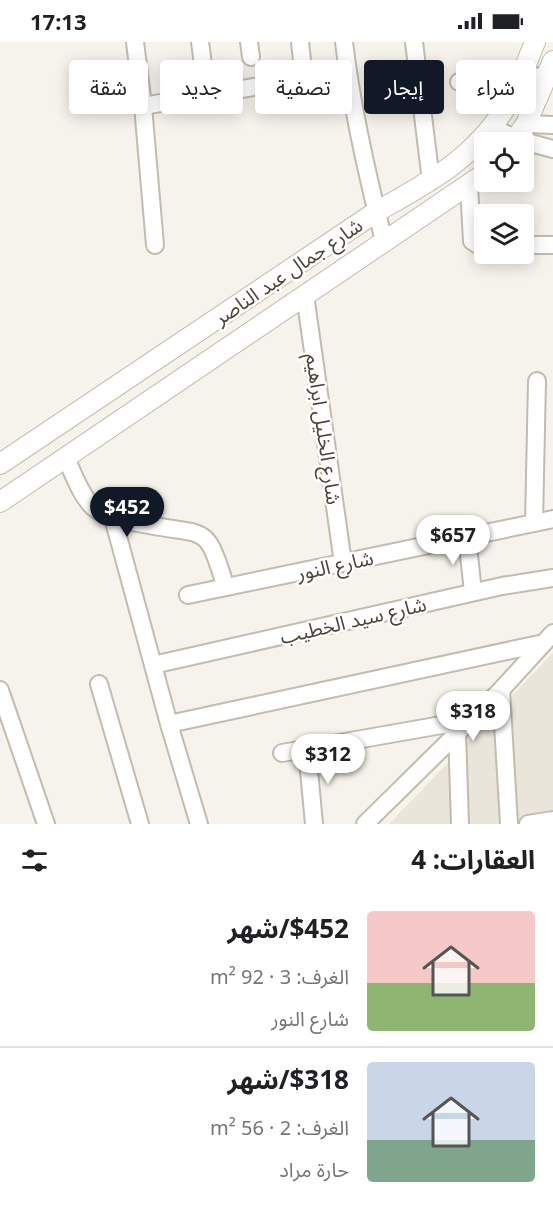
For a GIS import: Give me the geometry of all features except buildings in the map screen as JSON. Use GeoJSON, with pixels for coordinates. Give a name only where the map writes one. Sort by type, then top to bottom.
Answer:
{"type":"FeatureCollection","features":[{"type":"Feature","properties":{"kind":"street"},"geometry":{"type":"LineString","coordinates":[[135,42],[137,60]]}},
{"type":"Feature","properties":{"kind":"street"},"geometry":{"type":"LineString","coordinates":[[200,42],[202,60]]}},
{"type":"Feature","properties":{"kind":"street"},"geometry":{"type":"LineString","coordinates":[[300,42],[302,60]]}},
{"type":"Feature","properties":{"kind":"street"},"geometry":{"type":"LineString","coordinates":[[344,42],[346,60]]}},
{"type":"Feature","properties":{"kind":"street"},"geometry":{"type":"LineString","coordinates":[[414,42],[429,182],[439,205]]}},
{"type":"Feature","properties":{"kind":"street","name":"شارع جمال عبد الناصر"},"geometry":{"type":"LineString","coordinates":[[527,60],[535,42]]}},
{"type":"Feature","properties":{"kind":"street"},"geometry":{"type":"LineString","coordinates":[[520,132],[548,79]]}},
{"type":"Feature","properties":{"kind":"street"},"geometry":{"type":"LineString","coordinates":[[148,105],[255,87]]}},
{"type":"Feature","properties":{"kind":"street"},"geometry":{"type":"LineString","coordinates":[[352,100],[384,241]]}},
{"type":"Feature","properties":{"kind":"street"},"geometry":{"type":"LineString","coordinates":[[144,114],[154,245]]}},
{"type":"Feature","properties":{"kind":"street","name":"شارع جمال عبد الناصر"},"geometry":{"type":"LineString","coordinates":[[0,464],[376,212],[452,166],[474,148],[501,114]]}},
{"type":"Feature","properties":{"kind":"street"},"geometry":{"type":"LineString","coordinates":[[528,132],[553,125]]}},
{"type":"Feature","properties":{"kind":"street"},"geometry":{"type":"LineString","coordinates":[[492,127],[508,132]]}},
{"type":"Feature","properties":{"kind":"street"},"geometry":{"type":"LineString","coordinates":[[534,141],[553,149]]}},
{"type":"Feature","properties":{"kind":"street","name":"شارع جمال عبد الناصر"},"geometry":{"type":"LineString","coordinates":[[0,502],[474,182]]}},
{"type":"Feature","properties":{"kind":"street"},"geometry":{"type":"LineString","coordinates":[[474,217],[472,241],[474,242]]}},
{"type":"Feature","properties":{"kind":"street"},"geometry":{"type":"LineString","coordinates":[[534,245],[553,245]]}},
{"type":"Feature","properties":{"kind":"street","name":"شارع الخليل ابراهيم"},"geometry":{"type":"LineString","coordinates":[[305,295],[343,563]]}},
{"type":"Feature","properties":{"kind":"street"},"geometry":{"type":"LineString","coordinates":[[189,338],[205,363]]}},
{"type":"Feature","properties":{"kind":"street"},"geometry":{"type":"LineString","coordinates":[[534,523],[537,381]]}},
{"type":"Feature","properties":{"kind":"street"},"geometry":{"type":"LineString","coordinates":[[66,458],[87,500],[101,513],[113,518],[192,532],[208,541],[226,587]]}},
{"type":"Feature","properties":{"kind":"street"},"geometry":{"type":"LineString","coordinates":[[113,518],[169,724],[199,824]]}},
{"type":"Feature","properties":{"kind":"street","name":"شارع النور"},"geometry":{"type":"LineString","coordinates":[[188,595],[553,519]]}},
{"type":"Feature","properties":{"kind":"street"},"geometry":{"type":"LineString","coordinates":[[467,537],[473,592]]}},
{"type":"Feature","properties":{"kind":"street","name":"شارع سيد الخطيب"},"geometry":{"type":"LineString","coordinates":[[153,665],[473,592],[553,578]]}},
{"type":"Feature","properties":{"kind":"street"},"geometry":{"type":"LineString","coordinates":[[169,724],[548,638]]}},
{"type":"Feature","properties":{"kind":"street"},"geometry":{"type":"LineString","coordinates":[[365,824],[380,816],[548,638]]}},
{"type":"Feature","properties":{"kind":"street"},"geometry":{"type":"LineString","coordinates":[[99,684],[141,824]]}},
{"type":"Feature","properties":{"kind":"street"},"geometry":{"type":"LineString","coordinates":[[0,690],[46,824]]}},
{"type":"Feature","properties":{"kind":"street"},"geometry":{"type":"LineString","coordinates":[[501,690],[509,824]]}},
{"type":"Feature","properties":{"kind":"street"},"geometry":{"type":"LineString","coordinates":[[282,753],[471,720]]}},
{"type":"Feature","properties":{"kind":"street"},"geometry":{"type":"LineString","coordinates":[[458,732],[460,824]]}},
{"type":"Feature","properties":{"kind":"street"},"geometry":{"type":"LineString","coordinates":[[307,749],[314,824]]}},
{"type":"Feature","properties":{"kind":"street"},"geometry":{"type":"LineString","coordinates":[[528,824],[553,820]]}},
{"type":"Feature","properties":{"kind":"shaded area"},"geometry":{"type":"Polygon","coordinates":[[[553,653],[553,824],[389,824],[420,792],[553,653]]]}}]}
